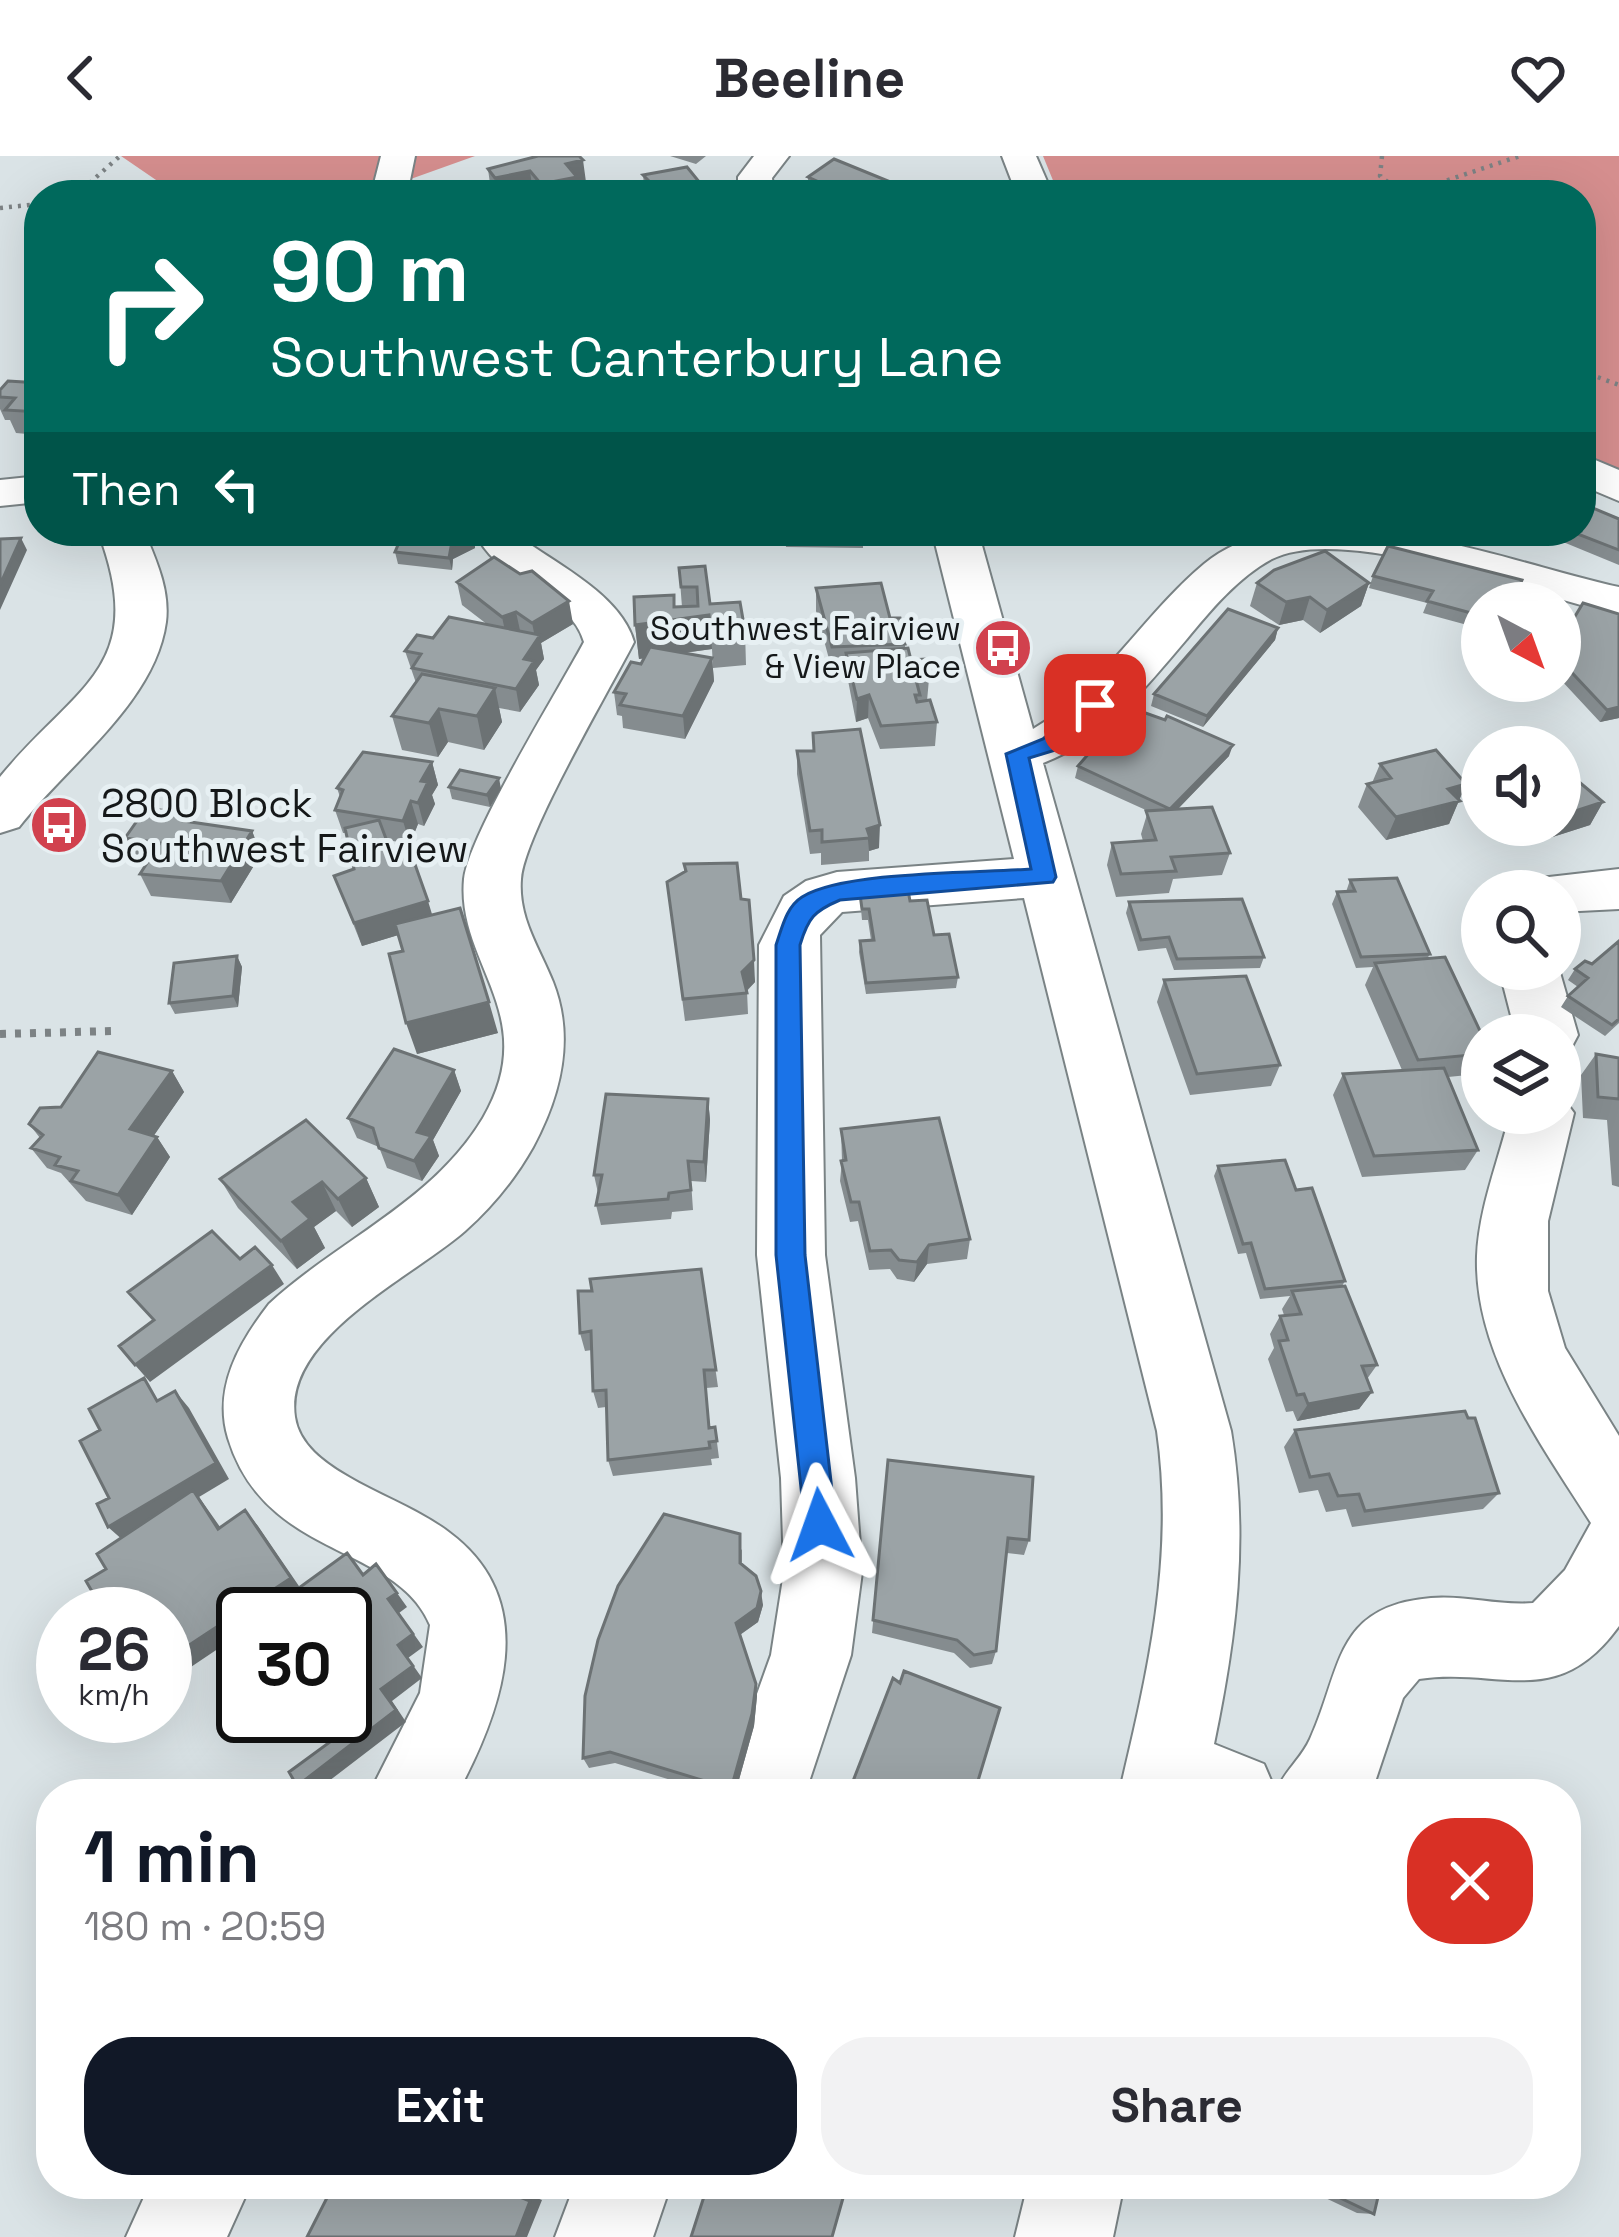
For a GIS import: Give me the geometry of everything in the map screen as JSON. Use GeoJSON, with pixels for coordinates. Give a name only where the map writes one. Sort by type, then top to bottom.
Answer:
{"type":"FeatureCollection","features":[{"type":"Feature","properties":{"kind":"street"},"geometry":{"type":"LineString","coordinates":[[755,180],[772,156]]}},
{"type":"Feature","properties":{"kind":"street"},"geometry":{"type":"LineString","coordinates":[[0,814],[97,709],[135,652],[146,604],[126,546]]}},
{"type":"Feature","properties":{"kind":"street"},"geometry":{"type":"LineString","coordinates":[[418,1779],[465,1680],[470,1653],[464,1615],[445,1578],[425,1557],[318,1504],[278,1466],[260,1433],[259,1388],[267,1364],[299,1321],[428,1223],[477,1178],[515,1122],[530,1077],[534,1029],[523,983],[501,946],[492,880],[495,862],[609,642],[596,616],[514,556],[508,546]]}},
{"type":"Feature","properties":{"kind":"street"},"geometry":{"type":"LineString","coordinates":[[959,546],[1194,1431],[1208,1503],[1187,1779]]}},
{"type":"Feature","properties":{"kind":"street"},"geometry":{"type":"LineString","coordinates":[[1017,754],[1065,735],[1233,565],[1262,546]]}},
{"type":"Feature","properties":{"kind":"street"},"geometry":{"type":"LineString","coordinates":[[1396,546],[1619,601]]}},
{"type":"Feature","properties":{"kind":"street"},"geometry":{"type":"LineString","coordinates":[[768,1779],[811,1655],[823,1572],[818,1478],[790,1255],[792,932],[808,904],[837,892],[1044,877]]}},
{"type":"Feature","properties":{"kind":"street"},"geometry":{"type":"LineString","coordinates":[[1581,891],[1619,889]]}},
{"type":"Feature","properties":{"kind":"street"},"geometry":{"type":"LineString","coordinates":[[1537,1134],[1514,1228],[1513,1290],[1525,1336],[1546,1378],[1619,1500]]}},
{"type":"Feature","properties":{"kind":"street"},"geometry":{"type":"LineString","coordinates":[[1332,1779],[1347,1763],[1372,1669],[1394,1647],[1454,1635],[1520,1645],[1552,1637],[1579,1616],[1619,1548]]}},
{"type":"Feature","properties":{"kind":"street"},"geometry":{"type":"LineString","coordinates":[[175,2237],[195,2199]]}},
{"type":"Feature","properties":{"kind":"street"},"geometry":{"type":"LineString","coordinates":[[604,2237],[618,2199]]}},
{"type":"Feature","properties":{"kind":"street"},"geometry":{"type":"LineString","coordinates":[[1064,2237],[1073,2199]]}},
{"type":"Feature","properties":{"kind":"path"},"geometry":{"type":"LineString","coordinates":[[93,180],[120,156]]}},
{"type":"Feature","properties":{"kind":"path"},"geometry":{"type":"LineString","coordinates":[[1440,180],[1520,156]]}},
{"type":"Feature","properties":{"kind":"path"},"geometry":{"type":"LineString","coordinates":[[0,1034],[112,1030]]}},
{"type":"Feature","properties":{"kind":"shaded area"},"geometry":{"type":"Polygon","coordinates":[[[121,156],[475,156],[408,180],[156,180],[121,156]]]}},
{"type":"Feature","properties":{"kind":"shaded area"},"geometry":{"type":"Polygon","coordinates":[[[1043,156],[1619,156],[1619,489],[1596,478],[1596,180],[1053,180],[1043,156]]]}},
{"type":"Feature","properties":{"kind":"building"},"geometry":{"type":"Polygon","coordinates":[[[538,156],[579,156],[583,160],[566,164],[577,177],[562,180],[538,180],[530,171],[495,178],[488,169],[538,156]]]}},
{"type":"Feature","properties":{"kind":"building"},"geometry":{"type":"Polygon","coordinates":[[[834,159],[886,180],[815,180],[808,177],[834,159]]]}},
{"type":"Feature","properties":{"kind":"building"},"geometry":{"type":"Polygon","coordinates":[[[687,167],[698,180],[648,180],[643,175],[687,167]]]}},
{"type":"Feature","properties":{"kind":"building"},"geometry":{"type":"Polygon","coordinates":[[[8,381],[24,382],[24,411],[5,410],[15,398],[0,397],[8,381]]]}},
{"type":"Feature","properties":{"kind":"building"},"geometry":{"type":"Polygon","coordinates":[[[1596,509],[1619,519],[1619,550],[1596,541],[1596,509]]]}},
{"type":"Feature","properties":{"kind":"building"},"geometry":{"type":"Polygon","coordinates":[[[21,538],[0,585],[0,539],[21,538]]]}},
{"type":"Feature","properties":{"kind":"building"},"geometry":{"type":"Polygon","coordinates":[[[398,546],[453,546],[449,558],[395,552],[398,546]]]}},
{"type":"Feature","properties":{"kind":"building"},"geometry":{"type":"Polygon","coordinates":[[[1388,546],[1522,580],[1461,582],[1461,610],[1427,601],[1433,591],[1373,576],[1388,546]]]}},
{"type":"Feature","properties":{"kind":"building"},"geometry":{"type":"Polygon","coordinates":[[[1325,551],[1369,583],[1327,610],[1310,597],[1286,602],[1257,583],[1274,570],[1325,551]]]}},
{"type":"Feature","properties":{"kind":"building"},"geometry":{"type":"Polygon","coordinates":[[[494,557],[520,574],[532,571],[569,601],[532,623],[516,612],[502,617],[457,582],[494,557]]]}},
{"type":"Feature","properties":{"kind":"building"},"geometry":{"type":"Polygon","coordinates":[[[705,566],[710,604],[740,602],[745,631],[711,634],[709,615],[635,625],[634,597],[674,595],[674,607],[698,606],[697,587],[681,587],[679,568],[705,566]]]}},
{"type":"Feature","properties":{"kind":"building"},"geometry":{"type":"Polygon","coordinates":[[[881,583],[890,618],[900,618],[905,644],[832,647],[816,588],[881,583]]]}},
{"type":"Feature","properties":{"kind":"building"},"geometry":{"type":"Polygon","coordinates":[[[1583,603],[1619,614],[1619,707],[1607,710],[1581,682],[1583,603]]]}},
{"type":"Feature","properties":{"kind":"building"},"geometry":{"type":"Polygon","coordinates":[[[1228,609],[1278,628],[1207,716],[1154,694],[1228,609]]]}},
{"type":"Feature","properties":{"kind":"building"},"geometry":{"type":"Polygon","coordinates":[[[449,617],[540,635],[524,659],[534,661],[516,689],[412,668],[421,654],[405,651],[417,635],[433,638],[449,617]]]}},
{"type":"Feature","properties":{"kind":"building"},"geometry":{"type":"Polygon","coordinates":[[[650,647],[712,658],[683,716],[620,705],[626,694],[614,692],[631,662],[641,664],[650,647]]]}},
{"type":"Feature","properties":{"kind":"building"},"geometry":{"type":"Polygon","coordinates":[[[908,648],[911,660],[925,659],[929,679],[916,680],[920,695],[915,695],[917,702],[930,700],[937,722],[881,726],[869,695],[857,699],[846,653],[908,648]]]}},
{"type":"Feature","properties":{"kind":"building"},"geometry":{"type":"Polygon","coordinates":[[[422,674],[495,688],[477,716],[439,709],[429,723],[392,716],[422,674]]]}},
{"type":"Feature","properties":{"kind":"building"},"geometry":{"type":"Polygon","coordinates":[[[1137,710],[1165,720],[1167,716],[1233,745],[1170,809],[1078,766],[1110,729],[1128,736],[1138,723],[1132,719],[1137,710]]]}},
{"type":"Feature","properties":{"kind":"building"},"geometry":{"type":"Polygon","coordinates":[[[860,729],[880,825],[867,829],[870,838],[822,842],[822,830],[810,831],[797,751],[814,751],[813,733],[860,729]]]}},
{"type":"Feature","properties":{"kind":"building"},"geometry":{"type":"Polygon","coordinates":[[[1436,750],[1461,778],[1461,785],[1448,789],[1460,801],[1396,817],[1367,784],[1391,778],[1380,764],[1436,750]]]}},
{"type":"Feature","properties":{"kind":"building"},"geometry":{"type":"Polygon","coordinates":[[[363,752],[432,762],[421,781],[428,782],[418,803],[411,801],[403,821],[335,810],[343,790],[337,788],[363,752]]]}},
{"type":"Feature","properties":{"kind":"building"},"geometry":{"type":"Polygon","coordinates":[[[460,770],[499,778],[487,795],[449,787],[460,770]]]}},
{"type":"Feature","properties":{"kind":"building"},"geometry":{"type":"Polygon","coordinates":[[[1581,784],[1603,802],[1581,809],[1581,784]]]}},
{"type":"Feature","properties":{"kind":"building"},"geometry":{"type":"Polygon","coordinates":[[[1212,807],[1230,853],[1171,857],[1176,871],[1121,874],[1112,843],[1156,840],[1146,811],[1212,807]]]}},
{"type":"Feature","properties":{"kind":"building"},"geometry":{"type":"Polygon","coordinates":[[[146,808],[188,814],[184,821],[252,831],[221,881],[140,874],[160,843],[125,838],[146,808]]]}},
{"type":"Feature","properties":{"kind":"building"},"geometry":{"type":"Polygon","coordinates":[[[379,820],[394,860],[412,856],[428,901],[354,923],[334,876],[354,869],[345,828],[379,820]]]}},
{"type":"Feature","properties":{"kind":"building"},"geometry":{"type":"Polygon","coordinates":[[[737,863],[741,899],[749,900],[754,960],[742,972],[747,993],[683,999],[667,882],[686,871],[684,864],[737,863]]]}},
{"type":"Feature","properties":{"kind":"building"},"geometry":{"type":"Polygon","coordinates":[[[1397,878],[1430,954],[1361,957],[1337,892],[1355,891],[1350,880],[1397,878]]]}},
{"type":"Feature","properties":{"kind":"building"},"geometry":{"type":"Polygon","coordinates":[[[907,885],[910,901],[927,900],[934,935],[949,934],[958,977],[866,983],[860,941],[874,940],[869,909],[862,909],[859,887],[907,885]]]}},
{"type":"Feature","properties":{"kind":"building"},"geometry":{"type":"Polygon","coordinates":[[[1242,899],[1264,957],[1177,959],[1169,937],[1141,940],[1129,902],[1242,899]]]}},
{"type":"Feature","properties":{"kind":"building"},"geometry":{"type":"Polygon","coordinates":[[[460,908],[489,1002],[406,1023],[389,954],[403,951],[395,924],[460,908]]]}},
{"type":"Feature","properties":{"kind":"building"},"geometry":{"type":"Polygon","coordinates":[[[1619,941],[1619,1019],[1612,1025],[1568,996],[1581,990],[1588,978],[1581,973],[1581,964],[1592,964],[1619,941]]]}},
{"type":"Feature","properties":{"kind":"building"},"geometry":{"type":"Polygon","coordinates":[[[237,956],[233,996],[169,1003],[174,963],[237,956]]]}},
{"type":"Feature","properties":{"kind":"building"},"geometry":{"type":"Polygon","coordinates":[[[1445,957],[1472,1014],[1461,1014],[1461,1056],[1418,1060],[1375,963],[1445,957]]]}},
{"type":"Feature","properties":{"kind":"building"},"geometry":{"type":"Polygon","coordinates":[[[1246,976],[1280,1065],[1197,1074],[1164,980],[1246,976]]]}},
{"type":"Feature","properties":{"kind":"building"},"geometry":{"type":"Polygon","coordinates":[[[394,1049],[454,1070],[417,1132],[431,1136],[414,1161],[379,1148],[373,1128],[348,1118],[394,1049]]]}},
{"type":"Feature","properties":{"kind":"building"},"geometry":{"type":"Polygon","coordinates":[[[98,1052],[172,1071],[130,1129],[157,1137],[118,1195],[71,1181],[78,1171],[55,1165],[60,1157],[31,1148],[43,1135],[29,1124],[40,1108],[61,1107],[98,1052]]]}},
{"type":"Feature","properties":{"kind":"building"},"geometry":{"type":"Polygon","coordinates":[[[1596,1054],[1619,1058],[1619,1099],[1598,1097],[1596,1054]]]}},
{"type":"Feature","properties":{"kind":"building"},"geometry":{"type":"Polygon","coordinates":[[[1444,1068],[1461,1109],[1461,1134],[1471,1134],[1478,1150],[1374,1156],[1343,1074],[1444,1068]]]}},
{"type":"Feature","properties":{"kind":"building"},"geometry":{"type":"Polygon","coordinates":[[[606,1094],[708,1099],[704,1162],[688,1161],[691,1190],[669,1193],[668,1199],[596,1205],[602,1175],[594,1175],[606,1094]]]}},
{"type":"Feature","properties":{"kind":"building"},"geometry":{"type":"Polygon","coordinates":[[[939,1118],[970,1239],[929,1245],[917,1262],[899,1260],[891,1250],[870,1251],[859,1202],[851,1202],[841,1161],[846,1160],[841,1129],[939,1118]]]}},
{"type":"Feature","properties":{"kind":"building"},"geometry":{"type":"Polygon","coordinates":[[[306,1120],[366,1178],[338,1199],[322,1182],[293,1202],[310,1219],[281,1241],[220,1179],[306,1120]]]}},
{"type":"Feature","properties":{"kind":"building"},"geometry":{"type":"Polygon","coordinates":[[[1285,1160],[1296,1190],[1312,1188],[1345,1281],[1265,1289],[1251,1243],[1243,1244],[1218,1166],[1285,1160]]]}},
{"type":"Feature","properties":{"kind":"building"},"geometry":{"type":"Polygon","coordinates":[[[212,1231],[240,1259],[255,1247],[272,1265],[135,1365],[119,1346],[154,1320],[128,1292],[212,1231]]]}},
{"type":"Feature","properties":{"kind":"building"},"geometry":{"type":"Polygon","coordinates":[[[701,1269],[716,1370],[704,1370],[709,1428],[715,1427],[717,1441],[709,1442],[710,1448],[608,1460],[606,1390],[593,1391],[591,1331],[580,1333],[578,1291],[592,1291],[590,1279],[701,1269]]]}},
{"type":"Feature","properties":{"kind":"building"},"geometry":{"type":"Polygon","coordinates":[[[1345,1286],[1377,1365],[1362,1366],[1372,1392],[1308,1404],[1304,1394],[1297,1395],[1279,1341],[1288,1340],[1280,1316],[1301,1314],[1292,1291],[1345,1286]]]}},
{"type":"Feature","properties":{"kind":"building"},"geometry":{"type":"Polygon","coordinates":[[[144,1378],[157,1401],[175,1391],[216,1463],[108,1527],[97,1504],[109,1498],[80,1441],[100,1430],[89,1409],[144,1378]]]}},
{"type":"Feature","properties":{"kind":"building"},"geometry":{"type":"Polygon","coordinates":[[[1465,1411],[1468,1418],[1475,1418],[1499,1493],[1365,1511],[1359,1494],[1338,1496],[1329,1474],[1310,1477],[1295,1430],[1465,1411]]]}},
{"type":"Feature","properties":{"kind":"building"},"geometry":{"type":"Polygon","coordinates":[[[888,1460],[1033,1477],[1029,1540],[1008,1538],[996,1651],[974,1655],[957,1640],[873,1620],[888,1460]]]}},
{"type":"Feature","properties":{"kind":"building"},"geometry":{"type":"Polygon","coordinates":[[[193,1490],[218,1529],[245,1510],[291,1578],[277,1587],[216,1587],[216,1627],[192,1643],[192,1587],[89,1587],[86,1581],[106,1569],[97,1554],[193,1490]]]}},
{"type":"Feature","properties":{"kind":"building"},"geometry":{"type":"Polygon","coordinates":[[[664,1514],[740,1534],[740,1563],[756,1576],[761,1591],[757,1608],[736,1623],[756,1684],[734,1779],[698,1779],[610,1752],[583,1758],[585,1696],[598,1640],[618,1586],[664,1514]]]}},
{"type":"Feature","properties":{"kind":"building"},"geometry":{"type":"Polygon","coordinates":[[[347,1553],[363,1575],[376,1564],[397,1593],[388,1599],[413,1634],[398,1645],[413,1666],[381,1689],[396,1710],[372,1728],[372,1587],[300,1587],[347,1553]]]}},
{"type":"Feature","properties":{"kind":"building"},"geometry":{"type":"Polygon","coordinates":[[[904,1671],[1000,1708],[979,1779],[854,1779],[893,1678],[900,1683],[904,1671]]]}},
{"type":"Feature","properties":{"kind":"building"},"geometry":{"type":"Polygon","coordinates":[[[329,1743],[353,1743],[306,1779],[293,1779],[289,1772],[329,1743]]]}},
{"type":"Feature","properties":{"kind":"building"},"geometry":{"type":"Polygon","coordinates":[[[326,2199],[530,2201],[516,2237],[307,2237],[326,2199]]]}},
{"type":"Feature","properties":{"kind":"building"},"geometry":{"type":"Polygon","coordinates":[[[703,2199],[843,2199],[832,2237],[691,2237],[703,2199]]]}},
{"type":"Feature","properties":{"kind":"building"},"geometry":{"type":"Polygon","coordinates":[[[1342,2199],[1378,2199],[1374,2214],[1342,2199]]]}},
{"type":"Feature","properties":{"kind":"place","name":"Southwest Fairview & View Place"},"geometry":{"type":"Point","coordinates":[1003,648]}},
{"type":"Feature","properties":{"kind":"place","name":"2800 Block Southwest Fairview"},"geometry":{"type":"Point","coordinates":[59,825]}},
{"type":"Feature","properties":{"kind":"route"},"geometry":{"type":"LineString","coordinates":[[820,1525],[790,1255],[788,945],[796,918],[820,896],[837,892],[1044,877],[1017,754],[1051,744],[1095,705]]}}]}
